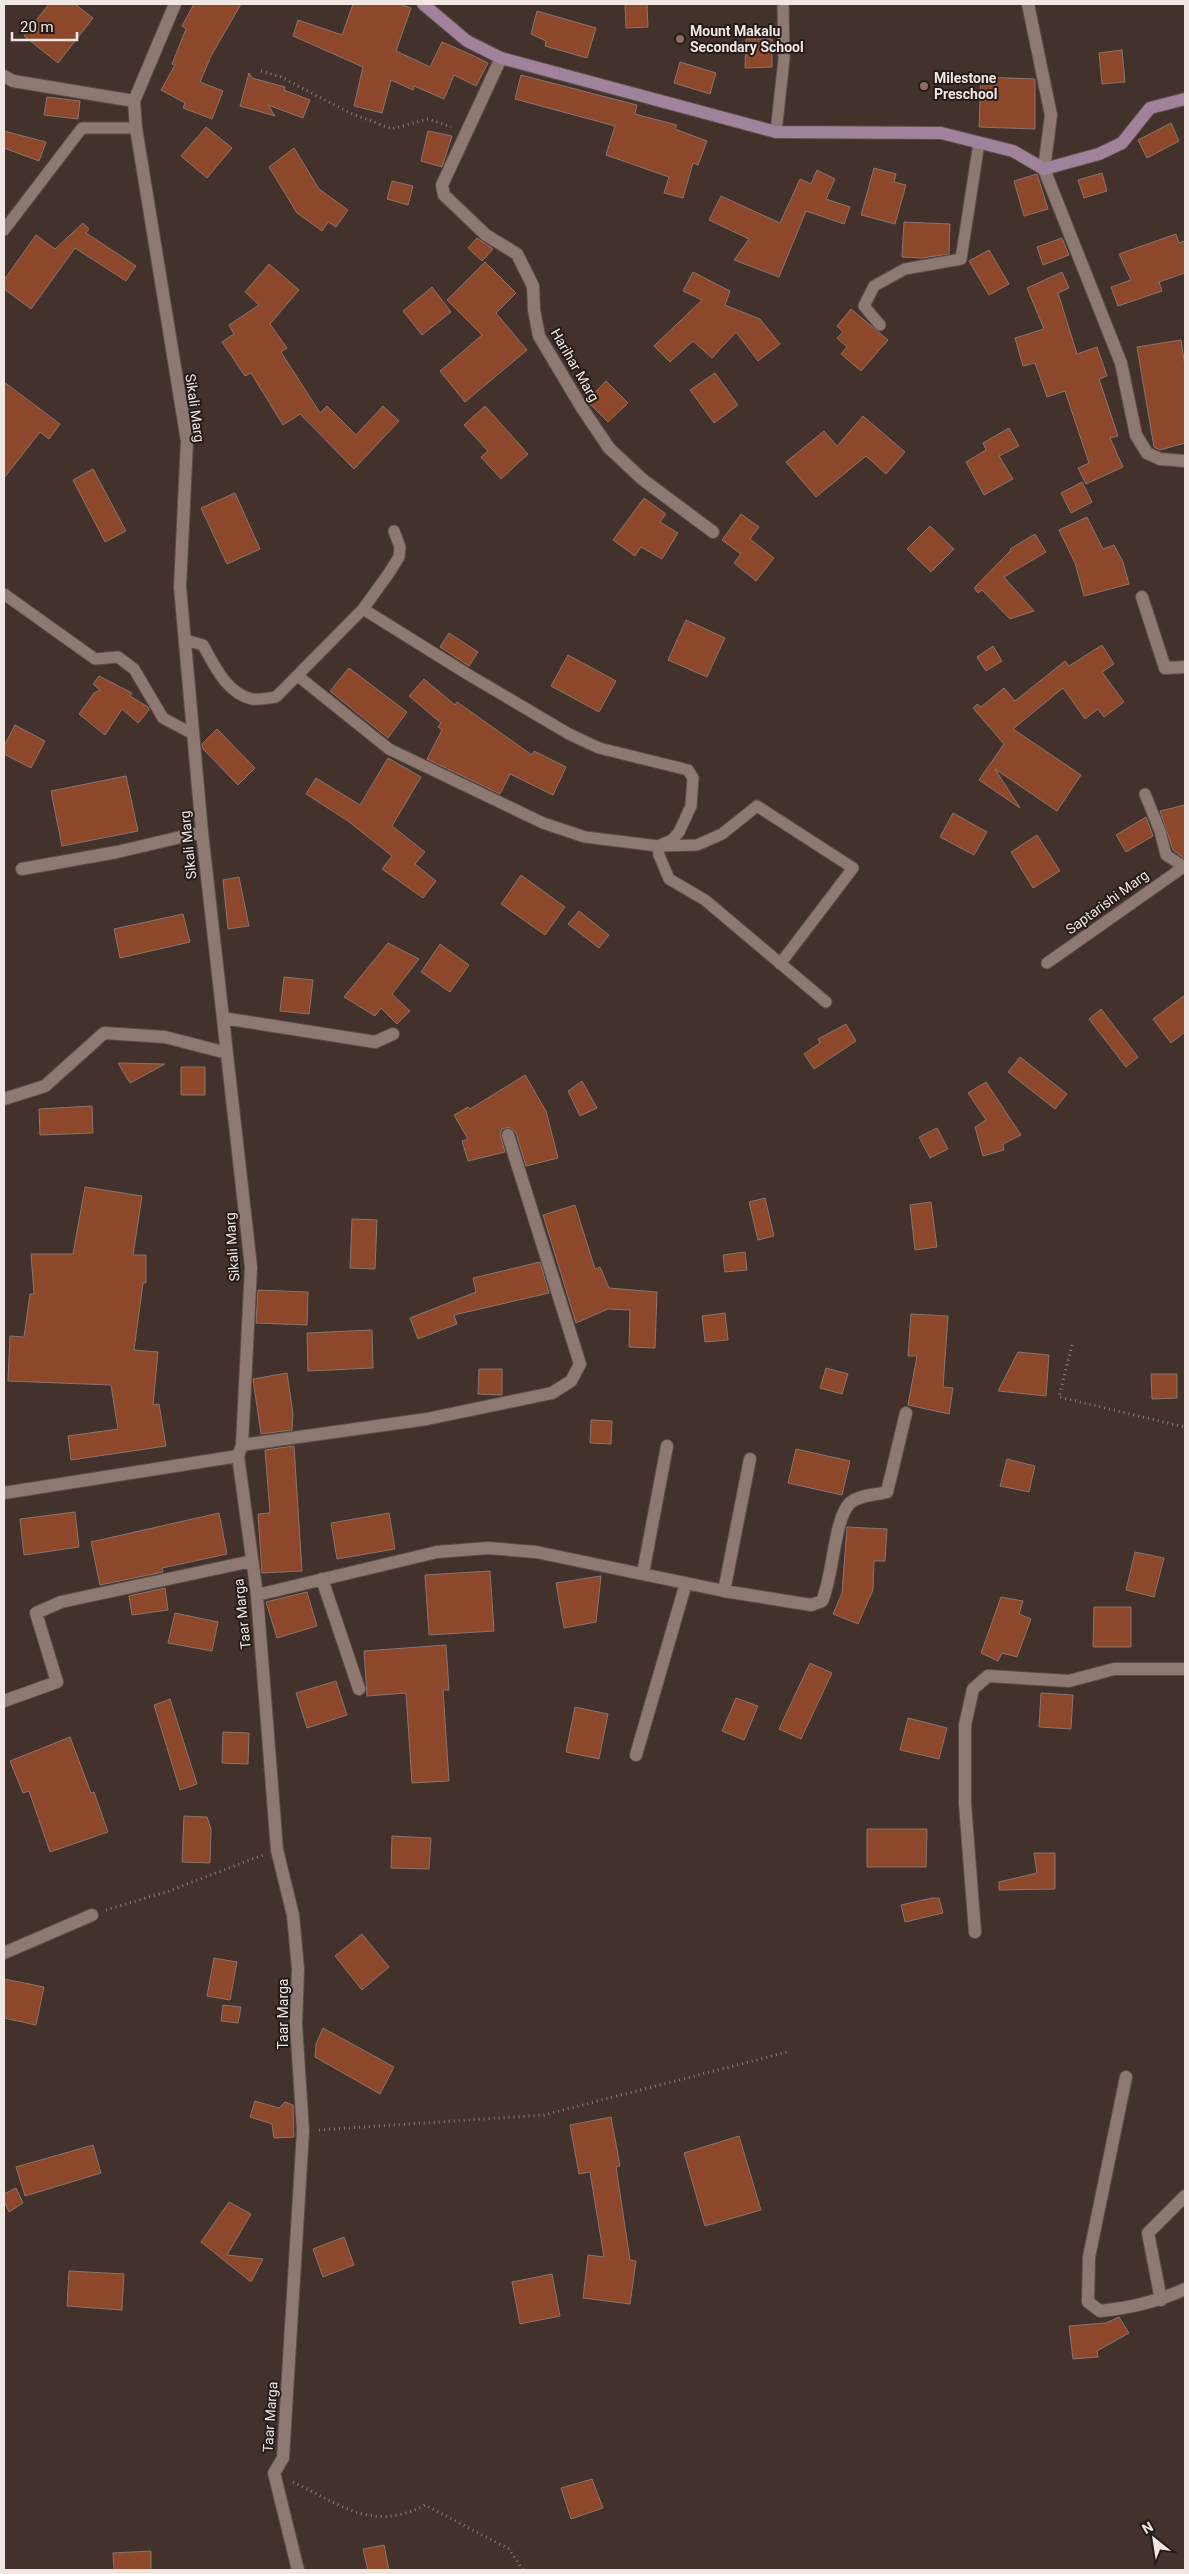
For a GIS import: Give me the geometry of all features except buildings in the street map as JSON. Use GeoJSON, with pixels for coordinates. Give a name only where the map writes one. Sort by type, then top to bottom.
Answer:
{"type":"FeatureCollection","features":[{"type":"Feature","properties":{"kind":"street","name":"Sikali Marg"},"geometry":{"type":"LineString","coordinates":[[175,4],[134,100],[136,128],[187,441],[180,586],[202,832],[251,1267],[240,1451]]}},
{"type":"Feature","properties":{"kind":"street"},"geometry":{"type":"LineString","coordinates":[[423,4],[467,42],[501,58],[776,132],[941,133],[1013,151],[1044,169],[1099,154],[1122,143],[1150,108],[1185,99]]}},
{"type":"Feature","properties":{"kind":"street"},"geometry":{"type":"LineString","coordinates":[[1028,4],[1051,115],[1044,169],[1120,363],[1136,434],[1147,453],[1160,459],[1185,461]]}},
{"type":"Feature","properties":{"kind":"street","name":"Harihar Marg"},"geometry":{"type":"LineString","coordinates":[[501,58],[468,133],[442,185],[444,195],[486,235],[517,254],[533,286],[534,310],[539,336],[577,400],[609,448],[642,479],[713,532]]}},
{"type":"Feature","properties":{"kind":"street"},"geometry":{"type":"LineString","coordinates":[[4,76],[13,81],[134,100]]}},
{"type":"Feature","properties":{"kind":"street"},"geometry":{"type":"LineString","coordinates":[[1142,597],[1165,668],[1185,667]]}},
{"type":"Feature","properties":{"kind":"street"},"geometry":{"type":"LineString","coordinates":[[22,869],[116,852],[202,832]]}},
{"type":"Feature","properties":{"kind":"street"},"geometry":{"type":"LineString","coordinates":[[223,1018],[375,1042],[393,1034]]}},
{"type":"Feature","properties":{"kind":"street"},"geometry":{"type":"LineString","coordinates":[[4,1099],[45,1086],[104,1033],[165,1037],[227,1053]]}},
{"type":"Feature","properties":{"kind":"street"},"geometry":{"type":"LineString","coordinates":[[4,1493],[427,1419],[552,1393],[571,1381],[580,1364],[508,1135]]}},
{"type":"Feature","properties":{"kind":"street"},"geometry":{"type":"LineString","coordinates":[[257,1595],[437,1552],[488,1548],[536,1552],[724,1591],[811,1605],[822,1601],[828,1589],[841,1519],[850,1504],[863,1497],[887,1492],[906,1413]]}},
{"type":"Feature","properties":{"kind":"street"},"geometry":{"type":"LineString","coordinates":[[643,1573],[667,1446]]}},
{"type":"Feature","properties":{"kind":"street","name":"Taar Marga"},"geometry":{"type":"LineString","coordinates":[[240,1451],[257,1595],[277,1850],[293,1915],[298,1968],[296,2024],[303,2131],[283,2458],[274,2474],[298,2570]]}},
{"type":"Feature","properties":{"kind":"street"},"geometry":{"type":"LineString","coordinates":[[724,1591],[750,1459]]}},
{"type":"Feature","properties":{"kind":"street"},"geometry":{"type":"LineString","coordinates":[[4,1701],[56,1682],[36,1613],[61,1602],[252,1561]]}},
{"type":"Feature","properties":{"kind":"street"},"geometry":{"type":"LineString","coordinates":[[322,1579],[358,1689]]}},
{"type":"Feature","properties":{"kind":"street"},"geometry":{"type":"LineString","coordinates":[[636,1755],[686,1583]]}},
{"type":"Feature","properties":{"kind":"street"},"geometry":{"type":"LineString","coordinates":[[975,1932],[965,1794],[965,1725],[973,1689],[988,1676],[1069,1681],[1114,1669],[1185,1669]]}},
{"type":"Feature","properties":{"kind":"street"},"geometry":{"type":"LineString","coordinates":[[4,1953],[92,1915]]}},
{"type":"Feature","properties":{"kind":"street"},"geometry":{"type":"LineString","coordinates":[[1126,2078],[1089,2257],[1088,2302],[1100,2311],[1128,2308],[1161,2300],[1185,2289]]}},
{"type":"Feature","properties":{"kind":"street"},"geometry":{"type":"LineString","coordinates":[[1161,2300],[1148,2233],[1185,2196]]}},
{"type":"Feature","properties":{"kind":"lane"},"geometry":{"type":"LineString","coordinates":[[776,132],[784,59],[783,4]]}},
{"type":"Feature","properties":{"kind":"lane"},"geometry":{"type":"LineString","coordinates":[[4,230],[82,128],[136,128]]}},
{"type":"Feature","properties":{"kind":"lane"},"geometry":{"type":"LineString","coordinates":[[880,325],[864,306],[874,286],[906,269],[961,259],[979,143]]}},
{"type":"Feature","properties":{"kind":"lane"},"geometry":{"type":"LineString","coordinates":[[185,640],[203,645],[220,675],[238,694],[253,699],[276,697],[363,609],[399,557],[400,547],[394,530]]}},
{"type":"Feature","properties":{"kind":"lane"},"geometry":{"type":"LineString","coordinates":[[4,594],[95,659],[118,657],[134,670],[163,718],[193,734]]}},
{"type":"Feature","properties":{"kind":"lane"},"geometry":{"type":"LineString","coordinates":[[363,609],[469,676],[569,734],[598,748],[688,770],[693,778],[691,806],[679,832],[672,840],[658,846]]}},
{"type":"Feature","properties":{"kind":"lane"},"geometry":{"type":"LineString","coordinates":[[298,676],[389,749],[543,823],[585,837],[658,846],[697,845],[722,834],[757,806],[853,868],[780,964]]}},
{"type":"Feature","properties":{"kind":"lane"},"geometry":{"type":"LineString","coordinates":[[1144,794],[1160,831],[1166,854],[1184,866]]}},
{"type":"Feature","properties":{"kind":"lane"},"geometry":{"type":"LineString","coordinates":[[658,846],[659,855],[669,879],[704,900],[826,1002]]}},
{"type":"Feature","properties":{"kind":"lane","name":"Saptarishi Marg"},"geometry":{"type":"LineString","coordinates":[[1047,963],[1184,866]]}},
{"type":"Feature","properties":{"kind":"path"},"geometry":{"type":"LineString","coordinates":[[261,71],[282,77],[350,113],[392,129],[428,119],[468,133]]}},
{"type":"Feature","properties":{"kind":"path"},"geometry":{"type":"LineString","coordinates":[[1072,1345],[1060,1397],[1185,1427]]}},
{"type":"Feature","properties":{"kind":"path"},"geometry":{"type":"LineString","coordinates":[[92,1915],[166,1892],[277,1850]]}},
{"type":"Feature","properties":{"kind":"path"},"geometry":{"type":"LineString","coordinates":[[303,2131],[544,2115],[787,2052]]}},
{"type":"Feature","properties":{"kind":"path"},"geometry":{"type":"LineString","coordinates":[[274,2474],[332,2500],[352,2513],[380,2518],[412,2512],[426,2506],[509,2549],[523,2570]]}},
{"type":"Feature","properties":{"kind":"place","name":"Mount Makalu Secondary School"},"geometry":{"type":"Point","coordinates":[680,39]}},
{"type":"Feature","properties":{"kind":"place","name":"Milestone Preschool"},"geometry":{"type":"Point","coordinates":[924,86]}}]}
